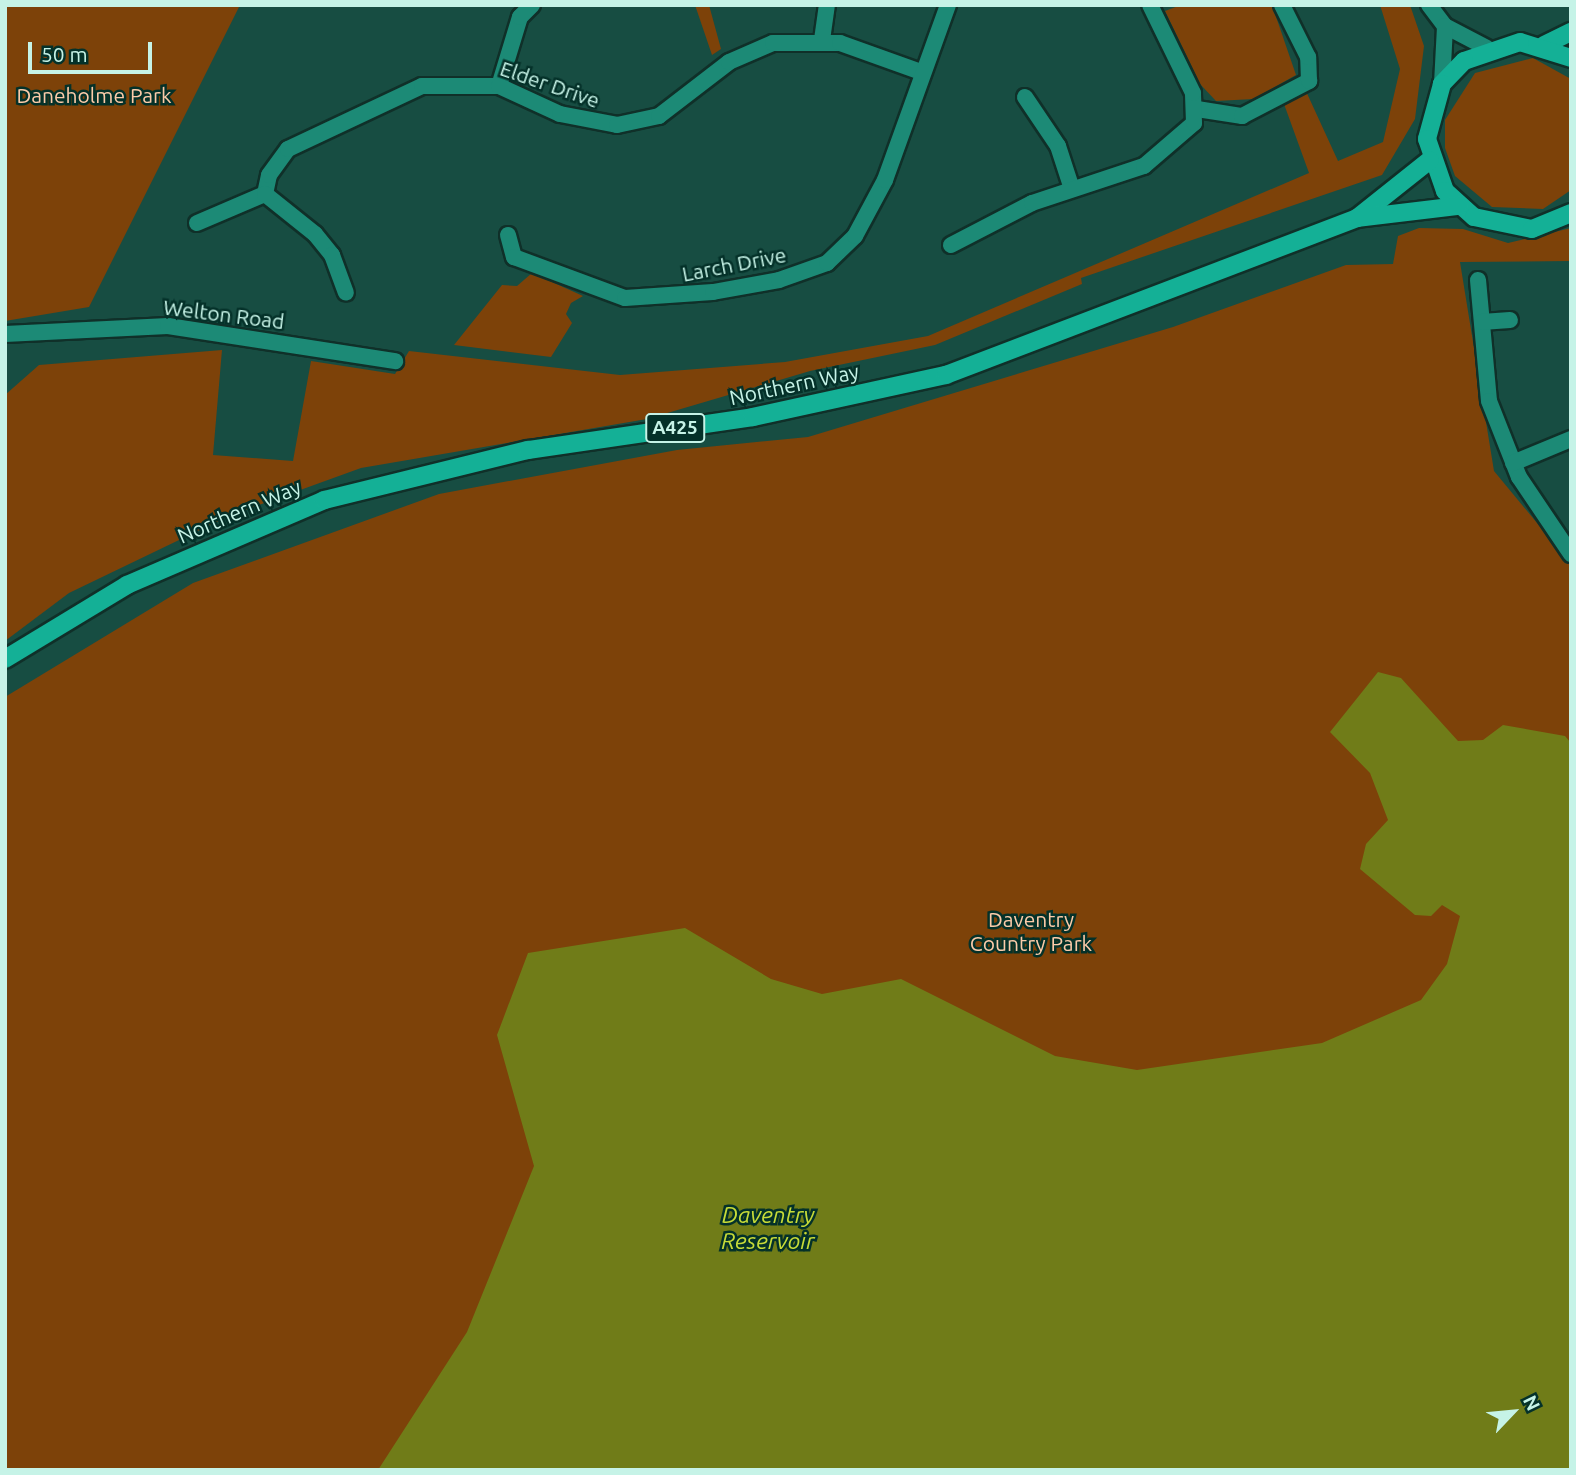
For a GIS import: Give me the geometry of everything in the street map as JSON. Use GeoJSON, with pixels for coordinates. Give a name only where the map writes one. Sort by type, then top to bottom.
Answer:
{"type":"FeatureCollection","features":[{"type":"Feature","properties":{"kind":"main road"},"geometry":{"type":"LineString","coordinates":[[1571,32],[1544,45],[1487,48],[1442,84],[1429,114],[1430,160],[1458,206],[1495,226],[1532,229],[1571,214]]}},
{"type":"Feature","properties":{"kind":"main road"},"geometry":{"type":"LineString","coordinates":[[1544,45],[1571,58]]}},
{"type":"Feature","properties":{"kind":"main road","name":"A425"},"geometry":{"type":"LineString","coordinates":[[1357,218],[1430,160]]}},
{"type":"Feature","properties":{"kind":"main road","name":"A425"},"geometry":{"type":"LineString","coordinates":[[1357,218],[1458,206]]}},
{"type":"Feature","properties":{"kind":"main road","name":"Northern Way"},"geometry":{"type":"LineString","coordinates":[[5,659],[127,585],[324,500],[528,450],[753,417],[946,375],[1357,218]]}},
{"type":"Feature","properties":{"kind":"street"},"geometry":{"type":"LineString","coordinates":[[499,86],[520,18],[533,5]]}},
{"type":"Feature","properties":{"kind":"street"},"geometry":{"type":"LineString","coordinates":[[822,40],[827,5]]}},
{"type":"Feature","properties":{"kind":"street","name":"Larch Drive"},"geometry":{"type":"LineString","coordinates":[[508,235],[514,257],[625,298],[713,292],[779,280],[827,263],[855,236],[885,180],[921,72],[948,5]]}},
{"type":"Feature","properties":{"kind":"street"},"geometry":{"type":"LineString","coordinates":[[951,245],[988,221],[1164,154],[1194,123],[1197,109],[1150,5]]}},
{"type":"Feature","properties":{"kind":"street"},"geometry":{"type":"LineString","coordinates":[[1197,109],[1242,116],[1309,81],[1308,57],[1282,5]]}},
{"type":"Feature","properties":{"kind":"street"},"geometry":{"type":"LineString","coordinates":[[1429,5],[1444,26],[1487,48]]}},
{"type":"Feature","properties":{"kind":"street"},"geometry":{"type":"LineString","coordinates":[[1442,84],[1444,26]]}},
{"type":"Feature","properties":{"kind":"street","name":"Elder Drive"},"geometry":{"type":"LineString","coordinates":[[265,194],[269,175],[288,149],[393,96],[450,82],[499,86],[587,123],[628,123],[659,116],[746,53],[773,43],[822,40],[921,72]]}},
{"type":"Feature","properties":{"kind":"street"},"geometry":{"type":"LineString","coordinates":[[1025,97],[1058,146],[1072,189]]}},
{"type":"Feature","properties":{"kind":"street"},"geometry":{"type":"LineString","coordinates":[[197,223],[265,194],[315,234],[332,255],[346,293]]}},
{"type":"Feature","properties":{"kind":"street"},"geometry":{"type":"LineString","coordinates":[[1478,280],[1489,401],[1513,463],[1571,554]]}},
{"type":"Feature","properties":{"kind":"street"},"geometry":{"type":"LineString","coordinates":[[1482,322],[1510,320]]}},
{"type":"Feature","properties":{"kind":"street","name":"Welton Road"},"geometry":{"type":"LineString","coordinates":[[5,334],[168,326],[395,361]]}},
{"type":"Feature","properties":{"kind":"street"},"geometry":{"type":"LineString","coordinates":[[1513,463],[1571,439]]}},
{"type":"Feature","properties":{"kind":"green space","name":"Daneholme Park"},"geometry":{"type":"Polygon","coordinates":[[[5,5],[240,5],[89,307],[5,321],[5,5]]]}},
{"type":"Feature","properties":{"kind":"green space"},"geometry":{"type":"Polygon","coordinates":[[[695,5],[709,5],[721,49],[712,55],[695,5]]]}},
{"type":"Feature","properties":{"kind":"green space"},"geometry":{"type":"Polygon","coordinates":[[[1181,5],[1272,5],[1296,75],[1254,99],[1216,101],[1200,84],[1165,11],[1181,5]]]}},
{"type":"Feature","properties":{"kind":"green space"},"geometry":{"type":"Polygon","coordinates":[[[1380,5],[1410,5],[1424,46],[1415,119],[1382,175],[1081,278],[1082,284],[935,345],[810,371],[647,419],[361,468],[231,515],[69,593],[5,641],[5,395],[39,365],[222,350],[213,455],[293,461],[311,361],[395,374],[409,351],[620,375],[785,362],[928,336],[1309,173],[1284,104],[1305,89],[1338,161],[1383,142],[1400,69],[1380,5]]]}},
{"type":"Feature","properties":{"kind":"green space"},"geometry":{"type":"Polygon","coordinates":[[[1533,58],[1571,79],[1571,190],[1543,209],[1492,207],[1455,176],[1445,148],[1445,120],[1475,73],[1533,58]]]}},
{"type":"Feature","properties":{"kind":"green space","name":"Daventry Country Park"},"geometry":{"type":"Polygon","coordinates":[[[1419,228],[1463,229],[1508,243],[1571,228],[1571,261],[1460,262],[1494,471],[1571,564],[1571,1470],[5,1470],[5,697],[193,583],[439,494],[677,450],[808,437],[1173,327],[1346,265],[1393,264],[1398,236],[1419,228]]]}},
{"type":"Feature","properties":{"kind":"green space"},"geometry":{"type":"Polygon","coordinates":[[[532,273],[583,296],[571,303],[566,314],[572,323],[551,357],[454,345],[502,285],[517,286],[532,273]]]}},
{"type":"Feature","properties":{"kind":"water","name":"Daventry Reservoir"},"geometry":{"type":"Polygon","coordinates":[[[1378,672],[1401,678],[1458,741],[1483,740],[1503,725],[1565,736],[1571,743],[1571,1470],[378,1470],[467,1332],[534,1166],[497,1035],[528,953],[685,928],[771,979],[822,994],[901,979],[1055,1056],[1137,1070],[1322,1043],[1421,1000],[1447,964],[1460,916],[1442,905],[1431,916],[1415,915],[1360,869],[1366,844],[1388,820],[1370,773],[1330,732],[1378,672]]]}}]}
